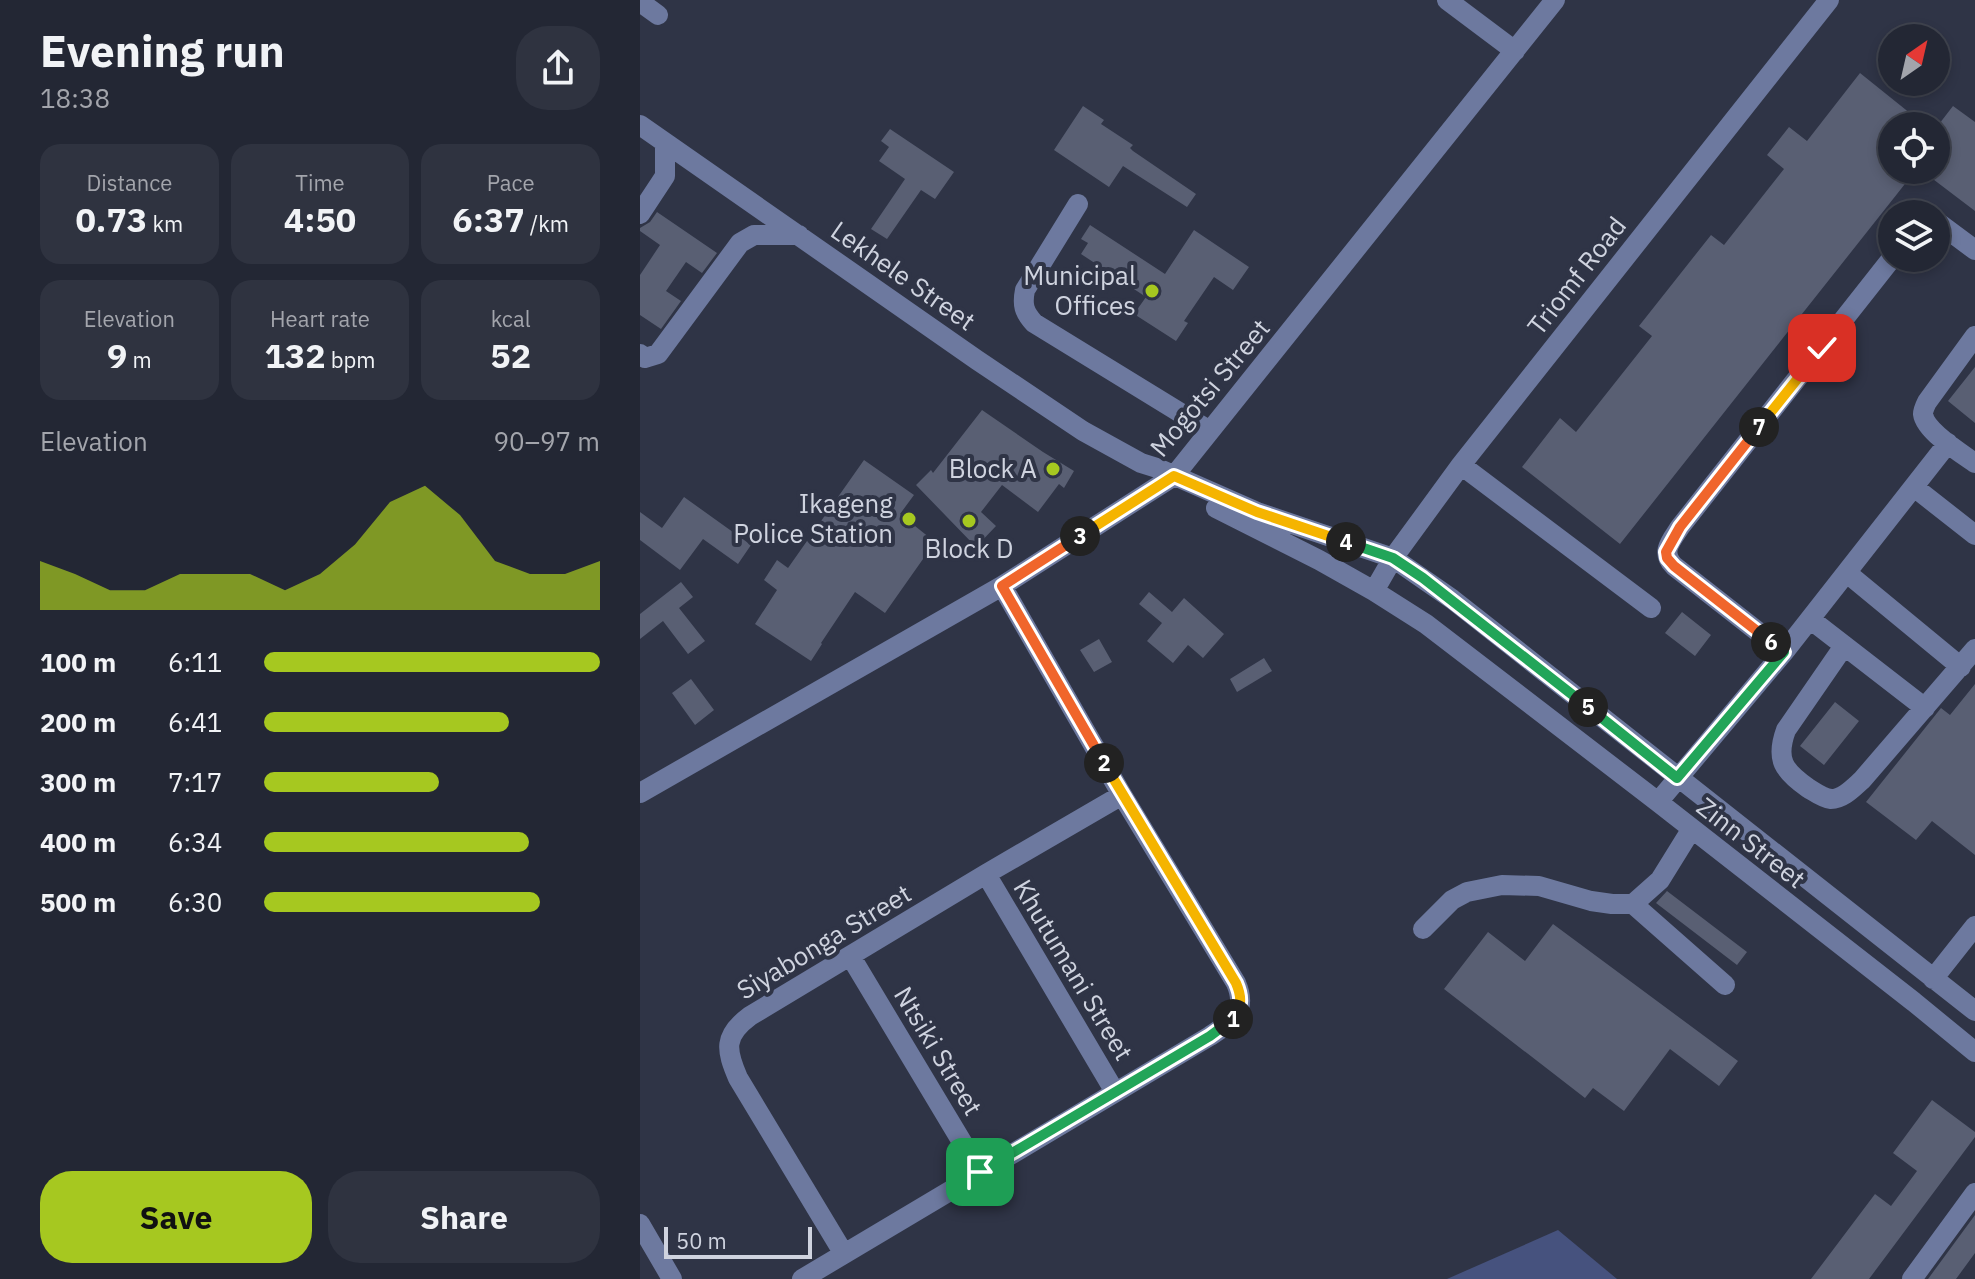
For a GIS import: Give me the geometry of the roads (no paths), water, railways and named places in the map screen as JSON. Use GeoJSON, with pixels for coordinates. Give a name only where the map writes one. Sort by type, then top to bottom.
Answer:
{"type":"FeatureCollection","features":[{"type":"Feature","properties":{"kind":"street"},"geometry":{"type":"LineString","coordinates":[[1447,0],[1515,51]]}},
{"type":"Feature","properties":{"kind":"street","name":"Mogotsi Street"},"geometry":{"type":"LineString","coordinates":[[640,793],[1002,586],[1169,479],[1555,0]]}},
{"type":"Feature","properties":{"kind":"street","name":"Triomf Road"},"geometry":{"type":"LineString","coordinates":[[1374,591],[1393,558],[1461,465],[1829,0]]}},
{"type":"Feature","properties":{"kind":"street"},"geometry":{"type":"LineString","coordinates":[[640,2],[658,15]]}},
{"type":"Feature","properties":{"kind":"street","name":"Lekhele Street"},"geometry":{"type":"LineString","coordinates":[[640,125],[1056,413],[1169,479]]}},
{"type":"Feature","properties":{"kind":"street"},"geometry":{"type":"LineString","coordinates":[[640,214],[665,176],[665,143]]}},
{"type":"Feature","properties":{"kind":"street"},"geometry":{"type":"LineString","coordinates":[[1078,204],[1025,290],[1022,304],[1026,314],[1034,323],[1210,431]]}},
{"type":"Feature","properties":{"kind":"street"},"geometry":{"type":"LineString","coordinates":[[1950,231],[1975,250]]}},
{"type":"Feature","properties":{"kind":"street"},"geometry":{"type":"LineString","coordinates":[[640,354],[645,358],[658,354],[740,243],[754,235],[800,235]]}},
{"type":"Feature","properties":{"kind":"street"},"geometry":{"type":"LineString","coordinates":[[1784,652],[1674,566],[1666,552],[1680,527],[1881,272]]}},
{"type":"Feature","properties":{"kind":"street"},"geometry":{"type":"LineString","coordinates":[[1975,336],[1923,412],[1931,428],[1975,463]]}},
{"type":"Feature","properties":{"kind":"street"},"geometry":{"type":"LineString","coordinates":[[1658,802],[1784,652],[1948,443]]}},
{"type":"Feature","properties":{"kind":"street"},"geometry":{"type":"LineString","coordinates":[[1461,465],[1651,608]]}},
{"type":"Feature","properties":{"kind":"street","name":"Zinn Street"},"geometry":{"type":"LineString","coordinates":[[1169,479],[1286,523],[1393,558],[1452,599],[1975,1011]]}},
{"type":"Feature","properties":{"kind":"street","name":"Zinn Street"},"geometry":{"type":"LineString","coordinates":[[1169,479],[1374,591],[1426,624],[1975,1052]]}},
{"type":"Feature","properties":{"kind":"street"},"geometry":{"type":"LineString","coordinates":[[1914,487],[1975,535]]}},
{"type":"Feature","properties":{"kind":"street"},"geometry":{"type":"LineString","coordinates":[[1847,573],[1961,667]]}},
{"type":"Feature","properties":{"kind":"street"},"geometry":{"type":"LineString","coordinates":[[802,1279],[1224,1027],[1233,1019],[1241,1003],[1236,983],[1122,795],[1002,586]]}},
{"type":"Feature","properties":{"kind":"street"},"geometry":{"type":"LineString","coordinates":[[1810,619],[1925,708]]}},
{"type":"Feature","properties":{"kind":"street"},"geometry":{"type":"LineString","coordinates":[[1844,646],[1786,730],[1782,742],[1781,754],[1792,777],[1820,796],[1830,799],[1841,797],[1862,780],[1975,649]]}},
{"type":"Feature","properties":{"kind":"street","name":"Siyabonga Street"},"geometry":{"type":"LineString","coordinates":[[844,1254],[738,1078],[729,1057],[728,1042],[750,1016],[1122,795]]}},
{"type":"Feature","properties":{"kind":"street"},"geometry":{"type":"LineString","coordinates":[[1633,904],[1660,880],[1691,830]]}},
{"type":"Feature","properties":{"kind":"street","name":"Khutumani Street"},"geometry":{"type":"LineString","coordinates":[[986,874],[1115,1092]]}},
{"type":"Feature","properties":{"kind":"street"},"geometry":{"type":"LineString","coordinates":[[1423,929],[1459,896],[1502,885],[1539,886],[1591,901],[1633,904],[1725,985]]}},
{"type":"Feature","properties":{"kind":"street"},"geometry":{"type":"LineString","coordinates":[[1933,979],[1975,926]]}},
{"type":"Feature","properties":{"kind":"street","name":"Ntsiki Street"},"geometry":{"type":"LineString","coordinates":[[851,957],[980,1172]]}},
{"type":"Feature","properties":{"kind":"street"},"geometry":{"type":"LineString","coordinates":[[1912,1279],[1975,1193]]}},
{"type":"Feature","properties":{"kind":"street"},"geometry":{"type":"LineString","coordinates":[[640,1224],[672,1279]]}},
{"type":"Feature","properties":{"kind":"place","name":"Municipal Offices"},"geometry":{"type":"Point","coordinates":[1152,291]}},
{"type":"Feature","properties":{"kind":"place","name":"Block A"},"geometry":{"type":"Point","coordinates":[1053,469]}},
{"type":"Feature","properties":{"kind":"place","name":"Ikageng Police Station"},"geometry":{"type":"Point","coordinates":[909,519]}},
{"type":"Feature","properties":{"kind":"place","name":"Block D"},"geometry":{"type":"Point","coordinates":[969,521]}}]}
